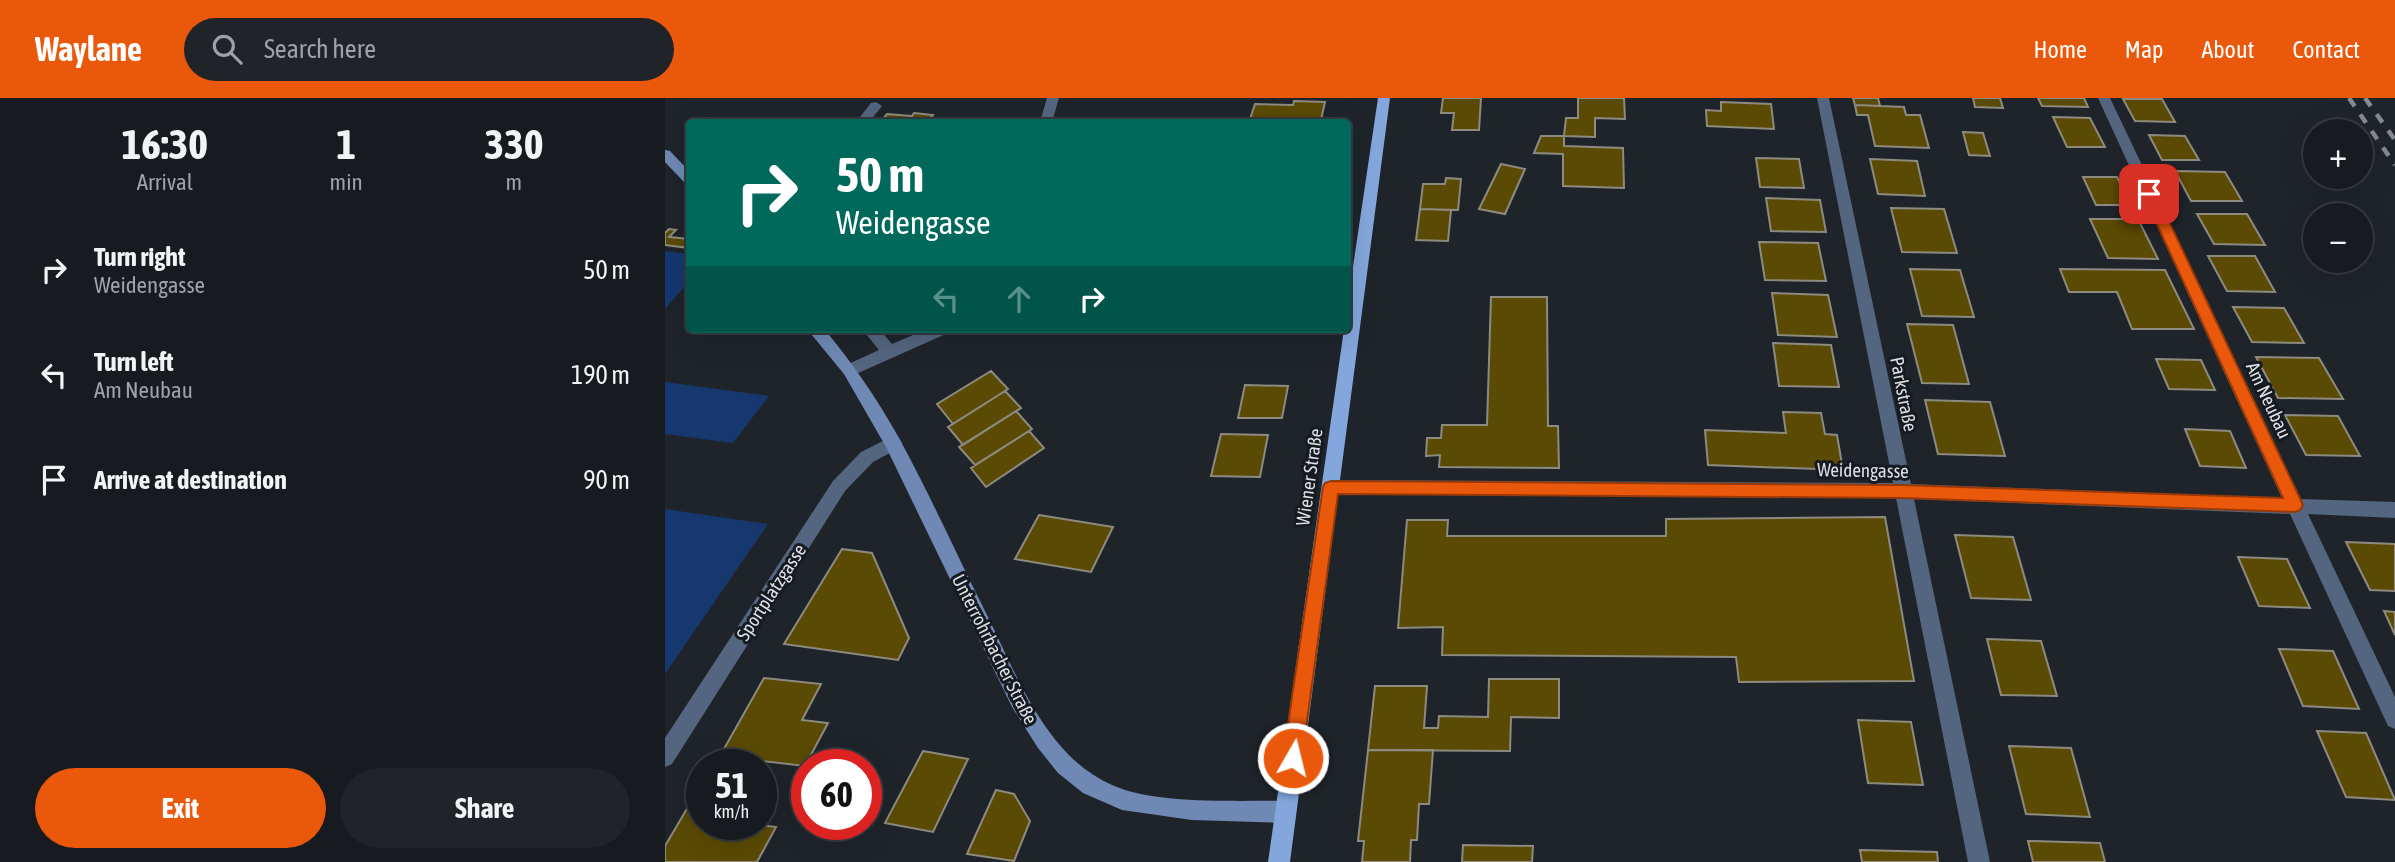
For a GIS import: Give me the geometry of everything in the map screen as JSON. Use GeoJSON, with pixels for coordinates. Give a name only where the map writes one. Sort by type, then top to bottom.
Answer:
{"type":"FeatureCollection","features":[{"type":"Feature","properties":{"kind":"main road","name":"Wiener Straße"},"geometry":{"type":"LineString","coordinates":[[1279,862],[1384,98]]}},
{"type":"Feature","properties":{"kind":"main road"},"geometry":{"type":"LineString","coordinates":[[665,154],[686,176]]}},
{"type":"Feature","properties":{"kind":"main road","name":"Unterrohrbacher Straße"},"geometry":{"type":"LineString","coordinates":[[818,333],[850,370],[893,443],[1019,700],[1039,735],[1069,769],[1106,794],[1152,804],[1285,812]]}},
{"type":"Feature","properties":{"kind":"street"},"geometry":{"type":"LineString","coordinates":[[1047,119],[1053,98]]}},
{"type":"Feature","properties":{"kind":"street","name":"Parkstraße"},"geometry":{"type":"LineString","coordinates":[[1823,98],[1979,862]]}},
{"type":"Feature","properties":{"kind":"street","name":"Am Neubau"},"geometry":{"type":"LineString","coordinates":[[2104,98],[2395,719]]}},
{"type":"Feature","properties":{"kind":"street"},"geometry":{"type":"LineString","coordinates":[[865,119],[876,106]]}},
{"type":"Feature","properties":{"kind":"street"},"geometry":{"type":"LineString","coordinates":[[873,333],[889,352]]}},
{"type":"Feature","properties":{"kind":"street"},"geometry":{"type":"LineString","coordinates":[[850,370],[933,333]]}},
{"type":"Feature","properties":{"kind":"street","name":"Sportplatzgasse"},"geometry":{"type":"LineString","coordinates":[[665,757],[839,486],[867,457],[893,443]]}},
{"type":"Feature","properties":{"kind":"street","name":"Weidengasse"},"geometry":{"type":"LineString","coordinates":[[1331,487],[1902,491],[2395,510]]}},
{"type":"Feature","properties":{"kind":"shaded area"},"geometry":{"type":"Polygon","coordinates":[[[665,251],[686,254],[686,284],[665,309],[665,251]]]}},
{"type":"Feature","properties":{"kind":"shaded area"},"geometry":{"type":"Polygon","coordinates":[[[665,382],[769,396],[733,443],[665,434],[665,382]]]}},
{"type":"Feature","properties":{"kind":"shaded area"},"geometry":{"type":"Polygon","coordinates":[[[665,509],[768,524],[665,674],[665,509]]]}},
{"type":"Feature","properties":{"kind":"building"},"geometry":{"type":"Polygon","coordinates":[[[1443,98],[1481,98],[1479,130],[1452,130],[1454,113],[1441,113],[1443,98]]]}},
{"type":"Feature","properties":{"kind":"building"},"geometry":{"type":"Polygon","coordinates":[[[1578,98],[1624,98],[1625,119],[1595,118],[1595,137],[1564,136],[1566,118],[1578,118],[1578,98]]]}},
{"type":"Feature","properties":{"kind":"building"},"geometry":{"type":"Polygon","coordinates":[[[1853,98],[1878,98],[1880,106],[1855,105],[1853,98]]]}},
{"type":"Feature","properties":{"kind":"building"},"geometry":{"type":"Polygon","coordinates":[[[1973,98],[2000,98],[2003,108],[1975,107],[1973,98]]]}},
{"type":"Feature","properties":{"kind":"building"},"geometry":{"type":"Polygon","coordinates":[[[2038,98],[2084,98],[2088,107],[2042,106],[2038,98]]]}},
{"type":"Feature","properties":{"kind":"building"},"geometry":{"type":"Polygon","coordinates":[[[2123,99],[2162,99],[2175,122],[2135,121],[2123,99]]]}},
{"type":"Feature","properties":{"kind":"building"},"geometry":{"type":"Polygon","coordinates":[[[1294,101],[1325,102],[1321,119],[1250,119],[1255,104],[1293,105],[1294,101]]]}},
{"type":"Feature","properties":{"kind":"building"},"geometry":{"type":"Polygon","coordinates":[[[1721,102],[1771,104],[1774,129],[1707,126],[1706,110],[1721,111],[1721,102]]]}},
{"type":"Feature","properties":{"kind":"building"},"geometry":{"type":"Polygon","coordinates":[[[1855,105],[1904,107],[1906,115],[1920,115],[1929,148],[1875,146],[1868,115],[1857,115],[1855,105]]]}},
{"type":"Feature","properties":{"kind":"building"},"geometry":{"type":"Polygon","coordinates":[[[914,113],[933,115],[930,119],[883,119],[887,114],[912,116],[914,113]]]}},
{"type":"Feature","properties":{"kind":"building"},"geometry":{"type":"Polygon","coordinates":[[[2053,117],[2090,118],[2105,147],[2067,147],[2053,117]]]}},
{"type":"Feature","properties":{"kind":"building"},"geometry":{"type":"Polygon","coordinates":[[[1963,132],[1983,133],[1990,156],[1969,155],[1963,132]]]}},
{"type":"Feature","properties":{"kind":"building"},"geometry":{"type":"Polygon","coordinates":[[[2149,135],[2185,136],[2199,160],[2162,160],[2149,135]]]}},
{"type":"Feature","properties":{"kind":"building"},"geometry":{"type":"Polygon","coordinates":[[[1541,136],[1564,136],[1564,146],[1623,148],[1624,188],[1563,186],[1563,154],[1534,153],[1541,136]]]}},
{"type":"Feature","properties":{"kind":"building"},"geometry":{"type":"Polygon","coordinates":[[[1756,158],[1799,159],[1804,188],[1760,187],[1756,158]]]}},
{"type":"Feature","properties":{"kind":"building"},"geometry":{"type":"Polygon","coordinates":[[[1870,159],[1917,161],[1925,196],[1878,194],[1870,159]]]}},
{"type":"Feature","properties":{"kind":"building"},"geometry":{"type":"Polygon","coordinates":[[[1501,164],[1525,169],[1505,214],[1479,209],[1501,164]]]}},
{"type":"Feature","properties":{"kind":"building"},"geometry":{"type":"Polygon","coordinates":[[[2175,171],[2225,172],[2242,201],[2191,201],[2175,171]]]}},
{"type":"Feature","properties":{"kind":"building"},"geometry":{"type":"Polygon","coordinates":[[[2083,177],[2117,177],[2131,205],[2096,205],[2083,177]]]}},
{"type":"Feature","properties":{"kind":"building"},"geometry":{"type":"Polygon","coordinates":[[[1446,178],[1461,179],[1458,210],[1420,209],[1423,184],[1445,184],[1446,178]]]}},
{"type":"Feature","properties":{"kind":"building"},"geometry":{"type":"Polygon","coordinates":[[[1766,198],[1820,200],[1826,232],[1771,231],[1766,198]]]}},
{"type":"Feature","properties":{"kind":"building"},"geometry":{"type":"Polygon","coordinates":[[[1891,208],[1944,209],[1957,253],[1902,252],[1891,208]]]}},
{"type":"Feature","properties":{"kind":"building"},"geometry":{"type":"Polygon","coordinates":[[[1420,209],[1451,210],[1448,241],[1416,240],[1420,209]]]}},
{"type":"Feature","properties":{"kind":"building"},"geometry":{"type":"Polygon","coordinates":[[[2197,214],[2247,214],[2265,245],[2214,244],[2197,214]]]}},
{"type":"Feature","properties":{"kind":"building"},"geometry":{"type":"Polygon","coordinates":[[[2090,219],[2138,219],[2158,259],[2108,258],[2090,219]]]}},
{"type":"Feature","properties":{"kind":"building"},"geometry":{"type":"Polygon","coordinates":[[[669,229],[676,230],[669,237],[686,239],[686,248],[665,245],[665,233],[669,229]]]}},
{"type":"Feature","properties":{"kind":"building"},"geometry":{"type":"Polygon","coordinates":[[[1759,242],[1818,243],[1826,281],[1765,280],[1759,242]]]}},
{"type":"Feature","properties":{"kind":"building"},"geometry":{"type":"Polygon","coordinates":[[[2208,256],[2255,256],[2275,292],[2227,291],[2208,256]]]}},
{"type":"Feature","properties":{"kind":"building"},"geometry":{"type":"Polygon","coordinates":[[[1910,269],[1960,270],[1974,317],[1922,316],[1910,269]]]}},
{"type":"Feature","properties":{"kind":"building"},"geometry":{"type":"Polygon","coordinates":[[[2060,269],[2165,270],[2194,329],[2132,329],[2117,292],[2069,292],[2060,269]]]}},
{"type":"Feature","properties":{"kind":"building"},"geometry":{"type":"Polygon","coordinates":[[[1772,293],[1828,295],[1837,337],[1778,335],[1772,293]]]}},
{"type":"Feature","properties":{"kind":"building"},"geometry":{"type":"Polygon","coordinates":[[[1491,297],[1547,297],[1548,426],[1558,426],[1559,468],[1439,467],[1440,455],[1426,456],[1427,438],[1441,438],[1442,425],[1487,425],[1491,297]]]}},
{"type":"Feature","properties":{"kind":"building"},"geometry":{"type":"Polygon","coordinates":[[[2233,307],[2284,308],[2304,343],[2252,342],[2233,307]]]}},
{"type":"Feature","properties":{"kind":"building"},"geometry":{"type":"Polygon","coordinates":[[[1907,324],[1953,325],[1969,384],[1922,383],[1907,324]]]}},
{"type":"Feature","properties":{"kind":"building"},"geometry":{"type":"Polygon","coordinates":[[[1773,343],[1831,345],[1839,387],[1779,386],[1773,343]]]}},
{"type":"Feature","properties":{"kind":"building"},"geometry":{"type":"Polygon","coordinates":[[[2256,357],[2319,358],[2343,399],[2278,398],[2256,357]]]}},
{"type":"Feature","properties":{"kind":"building"},"geometry":{"type":"Polygon","coordinates":[[[2156,359],[2201,360],[2215,390],[2169,389],[2156,359]]]}},
{"type":"Feature","properties":{"kind":"building"},"geometry":{"type":"Polygon","coordinates":[[[991,371],[1008,389],[953,424],[937,404],[991,371]]]}},
{"type":"Feature","properties":{"kind":"building"},"geometry":{"type":"Polygon","coordinates":[[[1245,385],[1288,386],[1282,418],[1238,418],[1245,385]]]}},
{"type":"Feature","properties":{"kind":"building"},"geometry":{"type":"Polygon","coordinates":[[[1005,391],[1021,408],[963,445],[948,427],[1005,391]]]}},
{"type":"Feature","properties":{"kind":"building"},"geometry":{"type":"Polygon","coordinates":[[[1925,400],[1990,402],[2005,456],[1938,454],[1925,400]]]}},
{"type":"Feature","properties":{"kind":"building"},"geometry":{"type":"Polygon","coordinates":[[[1016,411],[1032,429],[975,465],[959,447],[1016,411]]]}},
{"type":"Feature","properties":{"kind":"building"},"geometry":{"type":"Polygon","coordinates":[[[1783,412],[1821,413],[1825,434],[1837,435],[1843,470],[1708,465],[1705,430],[1786,433],[1783,412]]]}},
{"type":"Feature","properties":{"kind":"building"},"geometry":{"type":"Polygon","coordinates":[[[2285,415],[2338,416],[2360,456],[2306,455],[2285,415]]]}},
{"type":"Feature","properties":{"kind":"building"},"geometry":{"type":"Polygon","coordinates":[[[2185,429],[2230,431],[2246,468],[2200,466],[2185,429]]]}},
{"type":"Feature","properties":{"kind":"building"},"geometry":{"type":"Polygon","coordinates":[[[1029,431],[1044,448],[986,487],[971,468],[1029,431]]]}},
{"type":"Feature","properties":{"kind":"building"},"geometry":{"type":"Polygon","coordinates":[[[1221,434],[1268,435],[1260,477],[1211,476],[1221,434]]]}},
{"type":"Feature","properties":{"kind":"building"},"geometry":{"type":"Polygon","coordinates":[[[1039,515],[1113,527],[1091,572],[1015,559],[1039,515]]]}},
{"type":"Feature","properties":{"kind":"building"},"geometry":{"type":"Polygon","coordinates":[[[1885,517],[1914,681],[1739,682],[1736,657],[1442,655],[1443,627],[1398,628],[1407,520],[1448,520],[1447,536],[1666,536],[1666,519],[1885,517]]]}},
{"type":"Feature","properties":{"kind":"building"},"geometry":{"type":"Polygon","coordinates":[[[1955,535],[2013,537],[2031,600],[1971,598],[1955,535]]]}},
{"type":"Feature","properties":{"kind":"building"},"geometry":{"type":"Polygon","coordinates":[[[2346,542],[2395,544],[2395,591],[2370,590],[2346,542]]]}},
{"type":"Feature","properties":{"kind":"building"},"geometry":{"type":"Polygon","coordinates":[[[842,549],[872,553],[909,638],[898,660],[784,644],[842,549]]]}},
{"type":"Feature","properties":{"kind":"building"},"geometry":{"type":"Polygon","coordinates":[[[2238,557],[2287,559],[2310,608],[2259,606],[2238,557]]]}},
{"type":"Feature","properties":{"kind":"building"},"geometry":{"type":"Polygon","coordinates":[[[2384,611],[2395,612],[2395,635],[2384,611]]]}},
{"type":"Feature","properties":{"kind":"building"},"geometry":{"type":"Polygon","coordinates":[[[1987,639],[2041,641],[2057,696],[2001,695],[1987,639]]]}},
{"type":"Feature","properties":{"kind":"building"},"geometry":{"type":"Polygon","coordinates":[[[2279,649],[2333,651],[2359,709],[2303,706],[2279,649]]]}},
{"type":"Feature","properties":{"kind":"building"},"geometry":{"type":"Polygon","coordinates":[[[764,678],[821,684],[802,720],[828,723],[814,749],[791,749],[791,764],[777,763],[777,749],[724,749],[764,678]]]}},
{"type":"Feature","properties":{"kind":"building"},"geometry":{"type":"Polygon","coordinates":[[[1489,679],[1559,679],[1559,718],[1511,717],[1510,751],[1368,750],[1375,686],[1427,686],[1424,728],[1438,728],[1439,716],[1488,717],[1489,679]]]}},
{"type":"Feature","properties":{"kind":"building"},"geometry":{"type":"Polygon","coordinates":[[[1858,720],[1911,722],[1923,785],[1868,783],[1858,720]]]}},
{"type":"Feature","properties":{"kind":"building"},"geometry":{"type":"Polygon","coordinates":[[[2317,731],[2366,733],[2395,800],[2346,797],[2317,731]]]}},
{"type":"Feature","properties":{"kind":"building"},"geometry":{"type":"Polygon","coordinates":[[[2009,746],[2071,748],[2090,817],[2026,814],[2009,746]]]}},
{"type":"Feature","properties":{"kind":"building"},"geometry":{"type":"Polygon","coordinates":[[[1368,750],[1433,750],[1429,804],[1419,804],[1417,840],[1411,840],[1410,862],[1362,862],[1364,841],[1358,841],[1368,750]]]}},
{"type":"Feature","properties":{"kind":"building"},"geometry":{"type":"Polygon","coordinates":[[[923,751],[968,759],[933,832],[885,823],[923,751]]]}},
{"type":"Feature","properties":{"kind":"building"},"geometry":{"type":"Polygon","coordinates":[[[996,790],[1014,794],[1030,821],[1014,861],[967,854],[996,790]]]}},
{"type":"Feature","properties":{"kind":"building"},"geometry":{"type":"Polygon","coordinates":[[[686,810],[686,840],[769,840],[757,862],[665,862],[665,846],[686,810]]]}},
{"type":"Feature","properties":{"kind":"building"},"geometry":{"type":"Polygon","coordinates":[[[2028,841],[2100,843],[2105,862],[2033,862],[2028,841]]]}},
{"type":"Feature","properties":{"kind":"building"},"geometry":{"type":"Polygon","coordinates":[[[1463,845],[1533,846],[1532,862],[1462,862],[1463,845]]]}},
{"type":"Feature","properties":{"kind":"building"},"geometry":{"type":"Polygon","coordinates":[[[1860,850],[1937,852],[1938,862],[1862,862],[1860,850]]]}},
{"type":"Feature","properties":{"kind":"railway"},"geometry":{"type":"LineString","coordinates":[[2349,98],[2395,165]]}},
{"type":"Feature","properties":{"kind":"railway"},"geometry":{"type":"LineString","coordinates":[[2365,98],[2395,140]]}},
{"type":"Feature","properties":{"kind":"route"},"geometry":{"type":"LineString","coordinates":[[1293,758],[1331,487],[1902,491],[2295,505],[2149,194]]}}]}
